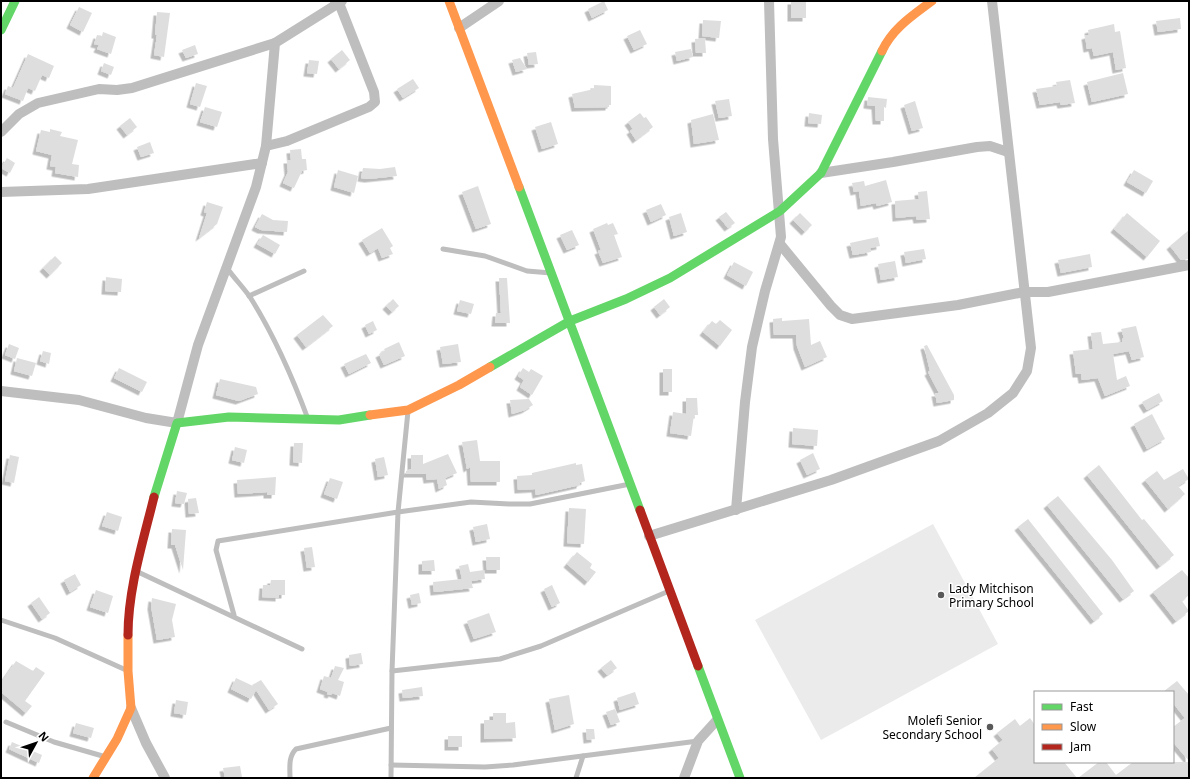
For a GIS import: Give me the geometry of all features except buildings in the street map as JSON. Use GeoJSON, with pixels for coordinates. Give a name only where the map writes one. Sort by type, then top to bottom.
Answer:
{"type":"FeatureCollection","features":[{"type":"Feature","properties":{"kind":"street"},"geometry":{"type":"LineString","coordinates":[[1,30],[16,1]]}},
{"type":"Feature","properties":{"kind":"street"},"geometry":{"type":"LineString","coordinates":[[450,1],[740,778]]}},
{"type":"Feature","properties":{"kind":"street"},"geometry":{"type":"LineString","coordinates":[[460,28],[499,1]]}},
{"type":"Feature","properties":{"kind":"street"},"geometry":{"type":"LineString","coordinates":[[736,510],[745,402],[752,347],[765,291],[780,244],[780,211],[773,140],[769,1]]}},
{"type":"Feature","properties":{"kind":"street"},"geometry":{"type":"LineString","coordinates":[[1,391],[79,400],[146,418],[177,423],[229,417],[308,420],[351,419],[408,410],[452,389],[570,320],[626,298],[670,278],[780,211],[821,173],[888,39],[898,26],[932,1]]}},
{"type":"Feature","properties":{"kind":"street"},"geometry":{"type":"LineString","coordinates":[[649,536],[831,480],[939,441],[988,413],[1013,393],[1027,371],[1031,348],[992,1]]}},
{"type":"Feature","properties":{"kind":"street"},"geometry":{"type":"LineString","coordinates":[[1,132],[19,114],[38,103],[99,89],[117,90],[132,88],[275,42],[339,2],[374,92],[375,102],[369,107],[287,141],[266,146]]}},
{"type":"Feature","properties":{"kind":"street"},"geometry":{"type":"LineString","coordinates":[[165,778],[146,743],[131,708],[128,670],[128,612],[136,571],[162,469],[177,423],[198,345],[256,187],[266,146],[275,42]]}},
{"type":"Feature","properties":{"kind":"street"},"geometry":{"type":"LineString","coordinates":[[821,173],[978,147],[990,146],[1008,152]]}},
{"type":"Feature","properties":{"kind":"street"},"geometry":{"type":"LineString","coordinates":[[1,192],[88,189],[262,163]]}},
{"type":"Feature","properties":{"kind":"street"},"geometry":{"type":"LineString","coordinates":[[780,244],[831,306],[845,318],[903,313],[1024,292],[1048,292],[1189,265]]}},
{"type":"Feature","properties":{"kind":"street"},"geometry":{"type":"LineString","coordinates":[[93,778],[117,739],[131,708]]}},
{"type":"Feature","properties":{"kind":"street"},"geometry":{"type":"LineString","coordinates":[[684,778],[698,741],[718,720]]}},
{"type":"Feature","properties":{"kind":"lane"},"geometry":{"type":"LineString","coordinates":[[443,249],[485,256],[527,271],[552,274]]}},
{"type":"Feature","properties":{"kind":"lane"},"geometry":{"type":"LineString","coordinates":[[226,267],[250,296],[287,364],[308,420]]}},
{"type":"Feature","properties":{"kind":"lane"},"geometry":{"type":"LineString","coordinates":[[250,296],[304,272]]}},
{"type":"Feature","properties":{"kind":"lane"},"geometry":{"type":"LineString","coordinates":[[391,778],[392,671],[398,512],[408,410]]}},
{"type":"Feature","properties":{"kind":"lane"},"geometry":{"type":"LineString","coordinates":[[234,616],[216,550],[218,541],[398,512],[472,502],[530,504],[630,484]]}},
{"type":"Feature","properties":{"kind":"lane"},"geometry":{"type":"LineString","coordinates":[[136,571],[302,649]]}},
{"type":"Feature","properties":{"kind":"lane"},"geometry":{"type":"LineString","coordinates":[[392,671],[505,658],[541,646],[670,590]]}},
{"type":"Feature","properties":{"kind":"lane"},"geometry":{"type":"LineString","coordinates":[[1,620],[55,638],[128,670]]}},
{"type":"Feature","properties":{"kind":"lane"},"geometry":{"type":"LineString","coordinates":[[6,722],[54,742],[106,758]]}},
{"type":"Feature","properties":{"kind":"lane"},"geometry":{"type":"LineString","coordinates":[[290,778],[290,760],[296,749],[391,728]]}},
{"type":"Feature","properties":{"kind":"lane"},"geometry":{"type":"LineString","coordinates":[[391,765],[485,767],[542,763],[583,756],[698,741]]}},
{"type":"Feature","properties":{"kind":"lane"},"geometry":{"type":"LineString","coordinates":[[576,778],[583,756]]}},
{"type":"Feature","properties":{"kind":"shaded area"},"geometry":{"type":"Polygon","coordinates":[[[933,524],[998,644],[821,740],[755,620],[933,524]]]}},
{"type":"Feature","properties":{"kind":"traffic: fast"},"geometry":{"type":"LineString","coordinates":[[1,30],[15,1]]}},
{"type":"Feature","properties":{"kind":"traffic: fast"},"geometry":{"type":"LineString","coordinates":[[490,367],[570,321],[626,299],[670,278],[780,211],[821,173],[882,51]]}},
{"type":"Feature","properties":{"kind":"traffic: fast"},"geometry":{"type":"LineString","coordinates":[[519,187],[640,510]]}},
{"type":"Feature","properties":{"kind":"traffic: fast"},"geometry":{"type":"LineString","coordinates":[[154,497],[177,423],[229,417],[339,420],[370,415]]}},
{"type":"Feature","properties":{"kind":"traffic: fast"},"geometry":{"type":"LineString","coordinates":[[698,666],[740,778]]}},
{"type":"Feature","properties":{"kind":"traffic: slow"},"geometry":{"type":"LineString","coordinates":[[449,1],[519,187]]}},
{"type":"Feature","properties":{"kind":"traffic: slow"},"geometry":{"type":"LineString","coordinates":[[882,51],[886,43],[897,29],[910,17],[932,1]]}},
{"type":"Feature","properties":{"kind":"traffic: slow"},"geometry":{"type":"LineString","coordinates":[[370,415],[408,410],[459,385],[490,367]]}},
{"type":"Feature","properties":{"kind":"traffic: slow"},"geometry":{"type":"LineString","coordinates":[[93,778],[117,739],[131,708],[128,671],[128,635]]}},
{"type":"Feature","properties":{"kind":"traffic: jam"},"geometry":{"type":"LineString","coordinates":[[128,635],[133,583],[154,497]]}},
{"type":"Feature","properties":{"kind":"traffic: jam"},"geometry":{"type":"LineString","coordinates":[[640,510],[698,666]]}},
{"type":"Feature","properties":{"kind":"place","name":"Lady Mitchison Primary School"},"geometry":{"type":"Point","coordinates":[941,595]}},
{"type":"Feature","properties":{"kind":"place","name":"Molefi Senior Secondary School"},"geometry":{"type":"Point","coordinates":[990,727]}}]}
